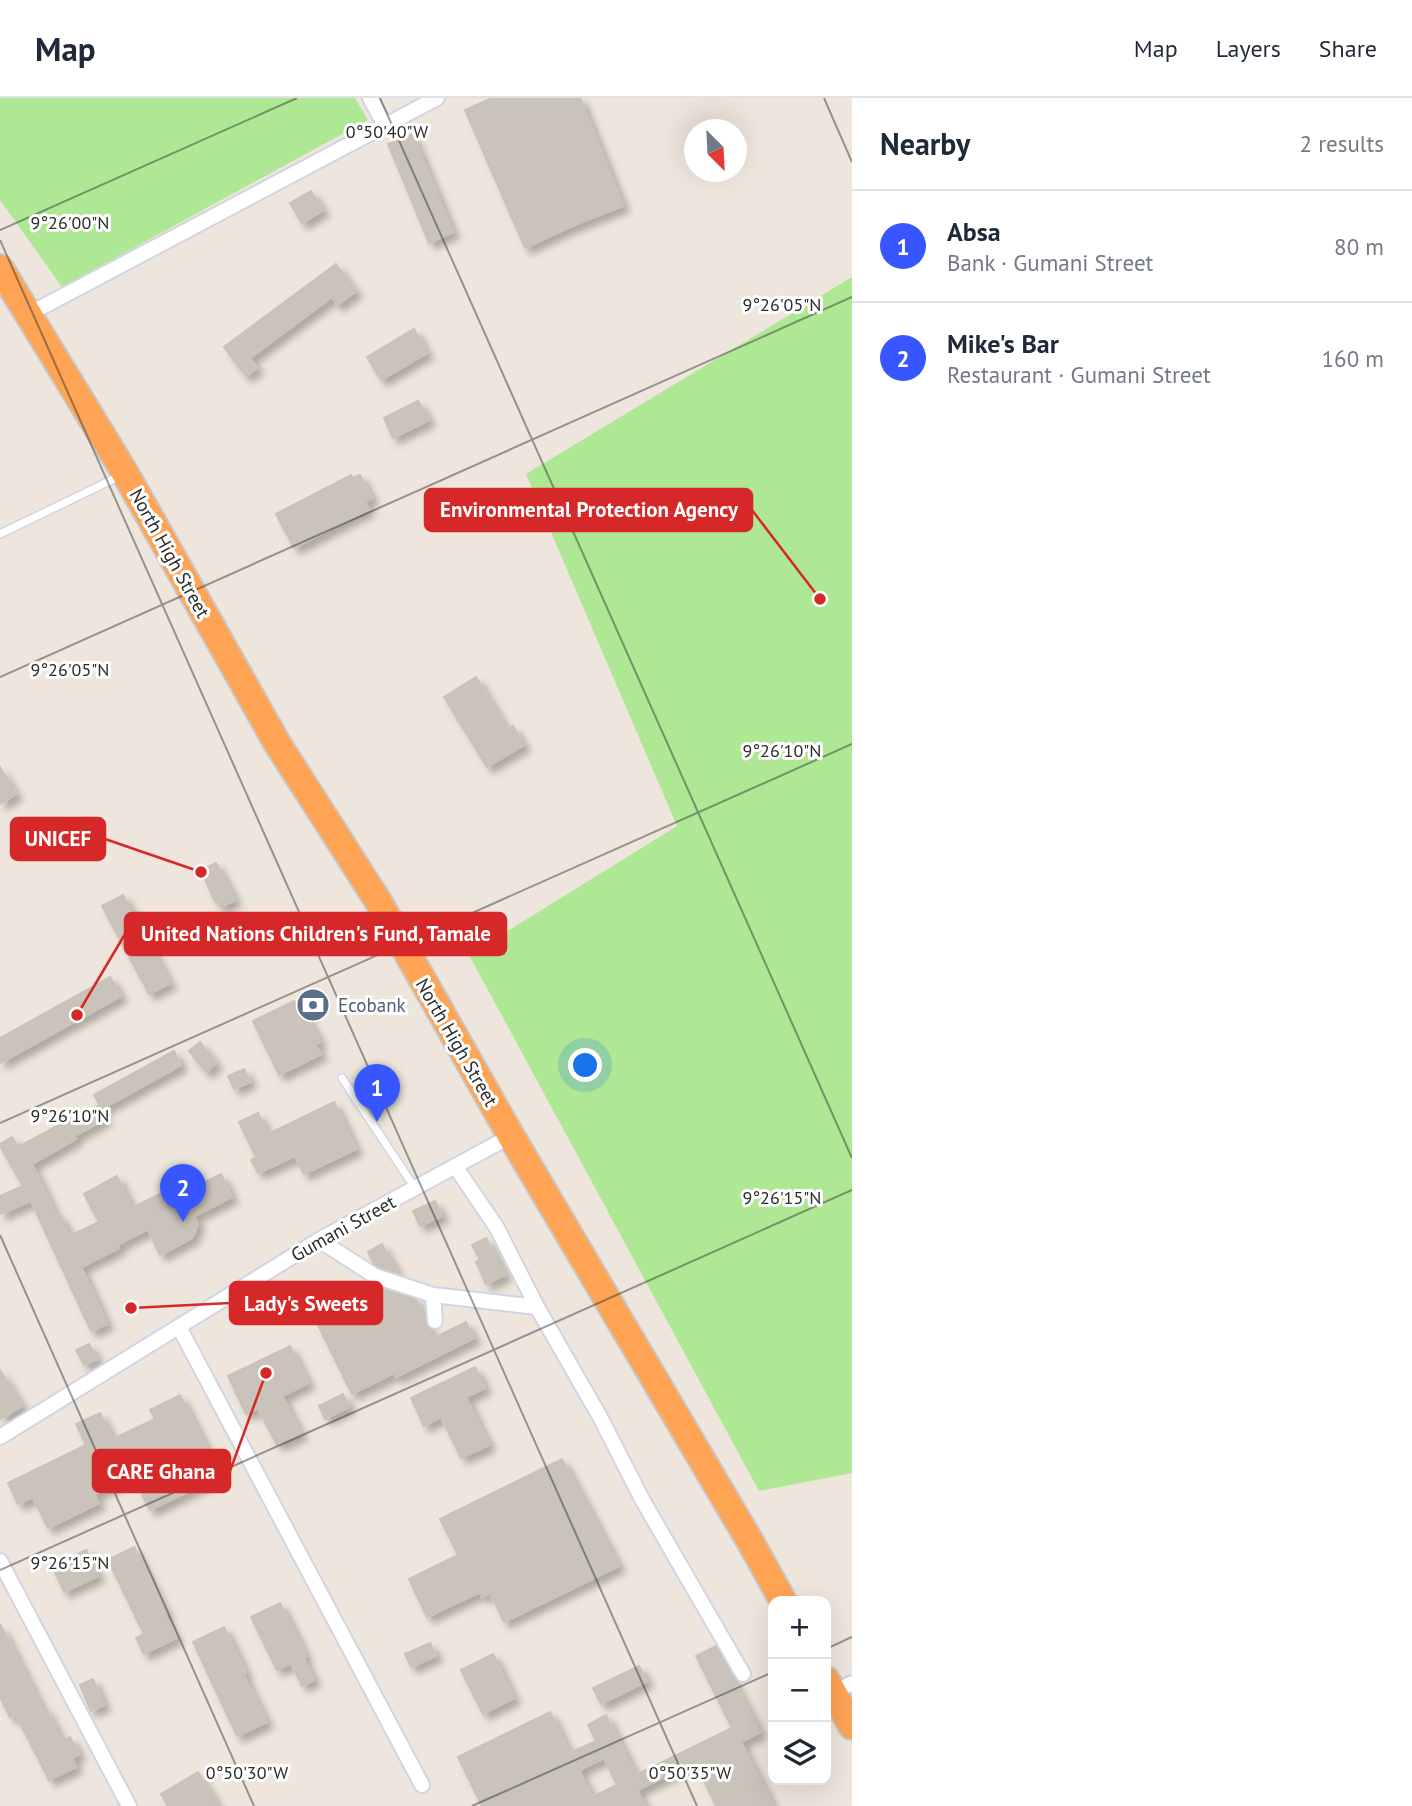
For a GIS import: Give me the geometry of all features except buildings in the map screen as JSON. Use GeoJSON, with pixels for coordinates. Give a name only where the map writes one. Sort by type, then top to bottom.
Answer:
{"type":"FeatureCollection","features":[{"type":"Feature","properties":{"kind":"highway","name":"North High Street"},"geometry":{"type":"LineString","coordinates":[[0,268],[125,473],[277,743],[378,901],[511,1136],[780,1596]]}},
{"type":"Feature","properties":{"kind":"highway"},"geometry":{"type":"LineString","coordinates":[[837,1685],[852,1726]]}},
{"type":"Feature","properties":{"kind":"street"},"geometry":{"type":"LineString","coordinates":[[370,98],[385,125]]}},
{"type":"Feature","properties":{"kind":"street"},"geometry":{"type":"LineString","coordinates":[[29,314],[437,98]]}},
{"type":"Feature","properties":{"kind":"street","name":"Gumani Street"},"geometry":{"type":"LineString","coordinates":[[0,1437],[318,1240],[511,1136]]}},
{"type":"Feature","properties":{"kind":"street"},"geometry":{"type":"LineString","coordinates":[[455,1167],[497,1228],[643,1501],[743,1674]]}},
{"type":"Feature","properties":{"kind":"street"},"geometry":{"type":"LineString","coordinates":[[318,1240],[375,1276],[433,1295],[537,1307]]}},
{"type":"Feature","properties":{"kind":"street"},"geometry":{"type":"LineString","coordinates":[[433,1295],[435,1321]]}},
{"type":"Feature","properties":{"kind":"street"},"geometry":{"type":"LineString","coordinates":[[178,1327],[422,1785]]}},
{"type":"Feature","properties":{"kind":"street"},"geometry":{"type":"LineString","coordinates":[[0,1560],[129,1806]]}},
{"type":"Feature","properties":{"kind":"lane"},"geometry":{"type":"LineString","coordinates":[[0,534],[125,473]]}},
{"type":"Feature","properties":{"kind":"lane"},"geometry":{"type":"LineString","coordinates":[[342,1078],[415,1188]]}},
{"type":"Feature","properties":{"kind":"green space"},"geometry":{"type":"Polygon","coordinates":[[[0,98],[355,98],[368,120],[62,287],[0,200],[0,98]]]}},
{"type":"Feature","properties":{"kind":"green space"},"geometry":{"type":"Polygon","coordinates":[[[852,277],[852,1473],[759,1491],[469,955],[677,826],[526,474],[852,277]]]}},
{"type":"Feature","properties":{"kind":"place","name":"Environmental Protection Agency"},"geometry":{"type":"Point","coordinates":[820,599]}},
{"type":"Feature","properties":{"kind":"place","name":"UNICEF"},"geometry":{"type":"Point","coordinates":[201,872]}},
{"type":"Feature","properties":{"kind":"place","name":"Ecobank"},"geometry":{"type":"Point","coordinates":[313,1005]}},
{"type":"Feature","properties":{"kind":"place","name":"United Nations Children's Fund, Tamale"},"geometry":{"type":"Point","coordinates":[77,1015]}},
{"type":"Feature","properties":{"kind":"place","name":"Absa"},"geometry":{"type":"Point","coordinates":[377,1122]}},
{"type":"Feature","properties":{"kind":"place","name":"Mike's Bar"},"geometry":{"type":"Point","coordinates":[183,1222]}},
{"type":"Feature","properties":{"kind":"place","name":"Lady's Sweets"},"geometry":{"type":"Point","coordinates":[131,1308]}},
{"type":"Feature","properties":{"kind":"place","name":"CARE Ghana"},"geometry":{"type":"Point","coordinates":[266,1373]}}]}
